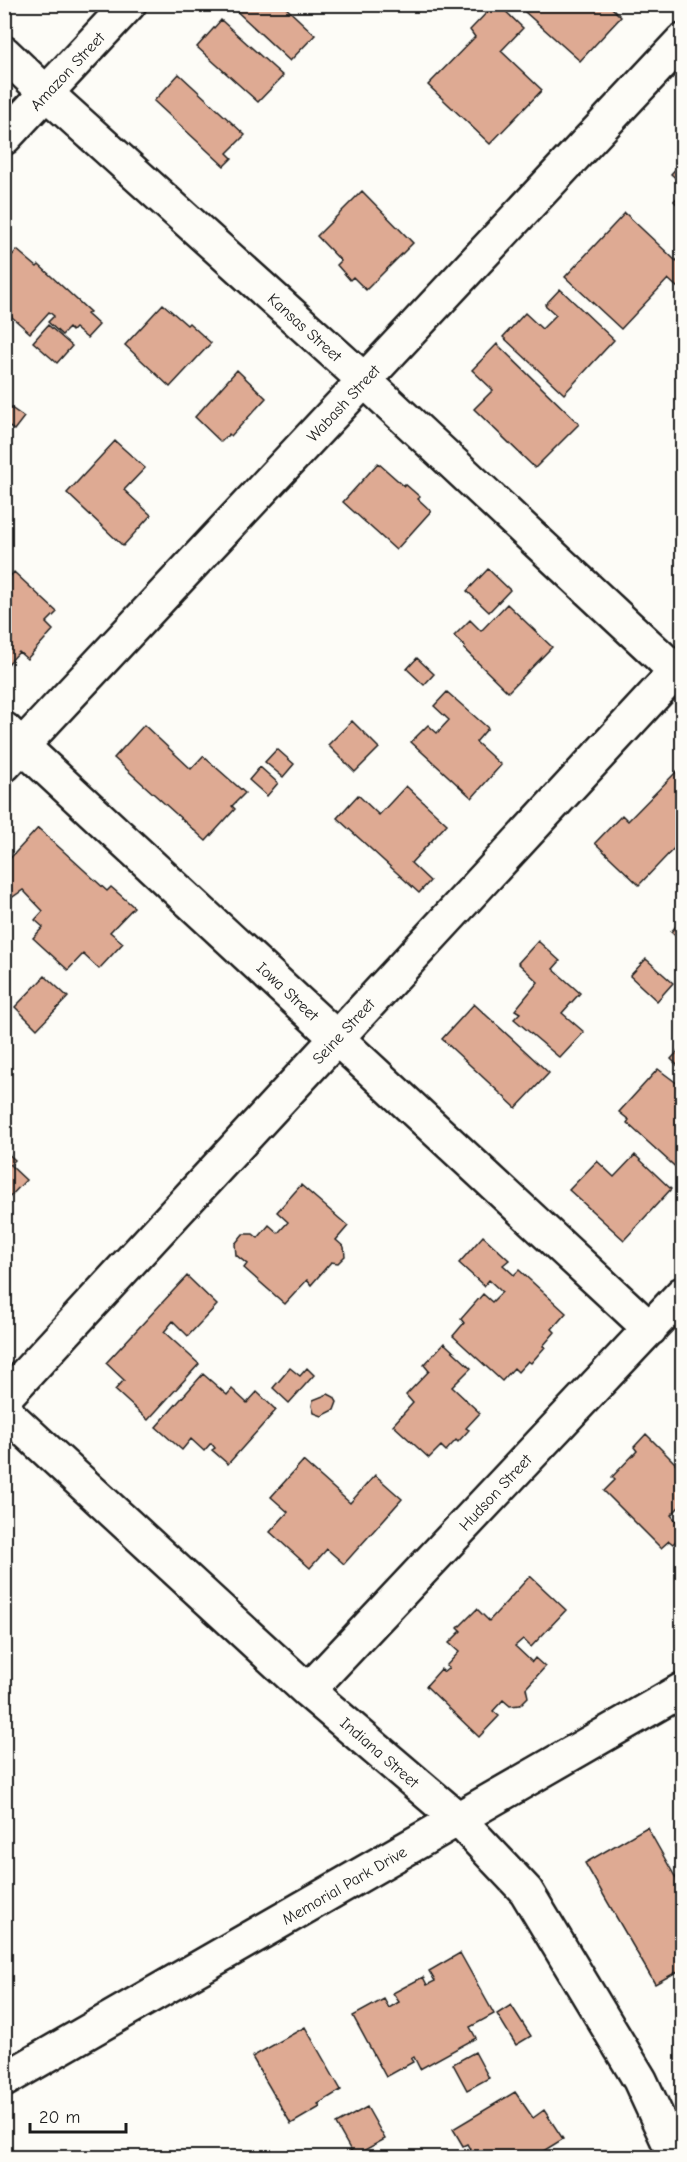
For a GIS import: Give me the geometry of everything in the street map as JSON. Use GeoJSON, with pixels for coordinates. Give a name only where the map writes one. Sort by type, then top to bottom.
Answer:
{"type":"FeatureCollection","features":[{"type":"Feature","properties":{"kind":"street","name":"Amazon Street"},"geometry":{"type":"LineString","coordinates":[[4,138],[129,4]]}},
{"type":"Feature","properties":{"kind":"street","name":"Wabash Street"},"geometry":{"type":"LineString","coordinates":[[10,746],[364,380],[682,41]]}},
{"type":"Feature","properties":{"kind":"street","name":"Kansas Street"},"geometry":{"type":"LineString","coordinates":[[4,53],[45,93],[364,380],[680,671]]}},
{"type":"Feature","properties":{"kind":"street","name":"Seine Street"},"geometry":{"type":"LineString","coordinates":[[4,1398],[680,671]]}},
{"type":"Feature","properties":{"kind":"street","name":"Iowa Street"},"geometry":{"type":"LineString","coordinates":[[10,746],[338,1037],[650,1329]]}},
{"type":"Feature","properties":{"kind":"street","name":"Hudson Street"},"geometry":{"type":"LineString","coordinates":[[308,1691],[682,1294]]}},
{"type":"Feature","properties":{"kind":"street","name":"Indiana Street"},"geometry":{"type":"LineString","coordinates":[[4,1411],[308,1691],[458,1819],[525,1891],[640,2079],[676,2157]]}},
{"type":"Feature","properties":{"kind":"street","name":"Memorial Park Drive"},"geometry":{"type":"LineString","coordinates":[[4,2080],[682,1690]]}},
{"type":"Feature","properties":{"kind":"building"},"geometry":{"type":"Polygon","coordinates":[[[282,4],[315,35],[290,61],[230,5],[282,4]]]}},
{"type":"Feature","properties":{"kind":"building"},"geometry":{"type":"Polygon","coordinates":[[[495,4],[498,4],[523,28],[501,51],[542,90],[490,144],[428,85],[475,37],[470,30],[495,4]]]}},
{"type":"Feature","properties":{"kind":"building"},"geometry":{"type":"Polygon","coordinates":[[[516,4],[608,4],[621,17],[580,61],[516,4]]]}},
{"type":"Feature","properties":{"kind":"building"},"geometry":{"type":"Polygon","coordinates":[[[221,20],[283,76],[258,102],[197,47],[221,20]]]}},
{"type":"Feature","properties":{"kind":"building"},"geometry":{"type":"Polygon","coordinates":[[[179,74],[245,135],[227,153],[232,158],[224,166],[154,101],[179,74]]]}},
{"type":"Feature","properties":{"kind":"building"},"geometry":{"type":"Polygon","coordinates":[[[682,162],[682,184],[671,174],[682,162]]]}},
{"type":"Feature","properties":{"kind":"building"},"geometry":{"type":"Polygon","coordinates":[[[362,191],[413,243],[366,290],[353,277],[350,280],[337,265],[341,261],[317,236],[362,191]]]}},
{"type":"Feature","properties":{"kind":"building"},"geometry":{"type":"Polygon","coordinates":[[[682,192],[682,210],[674,201],[682,192]]]}},
{"type":"Feature","properties":{"kind":"building"},"geometry":{"type":"Polygon","coordinates":[[[625,213],[676,261],[682,254],[682,284],[678,288],[668,279],[621,329],[565,277],[625,213]]]}},
{"type":"Feature","properties":{"kind":"building"},"geometry":{"type":"Polygon","coordinates":[[[17,250],[37,267],[39,265],[90,312],[87,314],[99,325],[87,338],[75,328],[72,331],[69,328],[62,335],[48,322],[54,316],[49,312],[30,333],[4,310],[4,264],[17,250]]]}},
{"type":"Feature","properties":{"kind":"building"},"geometry":{"type":"Polygon","coordinates":[[[560,289],[614,340],[564,394],[503,337],[525,313],[542,329],[556,315],[545,305],[560,289]]]}},
{"type":"Feature","properties":{"kind":"building"},"geometry":{"type":"Polygon","coordinates":[[[163,304],[211,343],[170,387],[125,345],[163,304]]]}},
{"type":"Feature","properties":{"kind":"building"},"geometry":{"type":"Polygon","coordinates":[[[48,325],[72,346],[57,363],[33,342],[48,325]]]}},
{"type":"Feature","properties":{"kind":"building"},"geometry":{"type":"Polygon","coordinates":[[[497,344],[579,424],[535,468],[474,409],[493,390],[472,370],[497,344]]]}},
{"type":"Feature","properties":{"kind":"building"},"geometry":{"type":"Polygon","coordinates":[[[237,370],[266,398],[231,436],[229,434],[221,442],[195,417],[237,370]]]}},
{"type":"Feature","properties":{"kind":"building"},"geometry":{"type":"Polygon","coordinates":[[[4,403],[24,417],[14,430],[4,423],[4,403]]]}},
{"type":"Feature","properties":{"kind":"building"},"geometry":{"type":"Polygon","coordinates":[[[115,441],[145,468],[124,490],[151,515],[123,546],[67,493],[115,441]]]}},
{"type":"Feature","properties":{"kind":"building"},"geometry":{"type":"Polygon","coordinates":[[[378,463],[420,497],[418,499],[431,511],[396,550],[343,502],[378,463]]]}},
{"type":"Feature","properties":{"kind":"building"},"geometry":{"type":"Polygon","coordinates":[[[488,569],[510,590],[489,612],[467,591],[488,569]]]}},
{"type":"Feature","properties":{"kind":"building"},"geometry":{"type":"Polygon","coordinates":[[[14,572],[57,612],[46,623],[53,630],[27,659],[19,652],[8,664],[4,661],[4,583],[14,572]]]}},
{"type":"Feature","properties":{"kind":"building"},"geometry":{"type":"Polygon","coordinates":[[[507,604],[552,647],[508,692],[464,649],[465,647],[454,636],[470,620],[481,631],[507,604]]]}},
{"type":"Feature","properties":{"kind":"building"},"geometry":{"type":"Polygon","coordinates":[[[417,658],[434,674],[424,685],[407,669],[417,658]]]}},
{"type":"Feature","properties":{"kind":"building"},"geometry":{"type":"Polygon","coordinates":[[[447,692],[488,728],[476,742],[501,765],[472,798],[411,742],[428,725],[437,733],[449,720],[434,706],[447,692]]]}},
{"type":"Feature","properties":{"kind":"building"},"geometry":{"type":"Polygon","coordinates":[[[352,721],[379,748],[355,772],[328,745],[352,721]]]}},
{"type":"Feature","properties":{"kind":"building"},"geometry":{"type":"Polygon","coordinates":[[[144,725],[191,769],[203,756],[245,793],[232,806],[235,809],[206,841],[114,758],[144,725]]]}},
{"type":"Feature","properties":{"kind":"building"},"geometry":{"type":"Polygon","coordinates":[[[277,749],[294,764],[283,777],[265,762],[277,749]]]}},
{"type":"Feature","properties":{"kind":"building"},"geometry":{"type":"Polygon","coordinates":[[[260,767],[278,783],[267,796],[249,780],[260,767]]]}},
{"type":"Feature","properties":{"kind":"building"},"geometry":{"type":"Polygon","coordinates":[[[679,769],[682,772],[682,840],[639,885],[595,843],[622,815],[628,821],[679,769]]]}},
{"type":"Feature","properties":{"kind":"building"},"geometry":{"type":"Polygon","coordinates":[[[406,786],[447,824],[411,863],[430,881],[419,893],[337,818],[358,795],[379,815],[406,786]]]}},
{"type":"Feature","properties":{"kind":"building"},"geometry":{"type":"Polygon","coordinates":[[[38,828],[107,891],[111,887],[134,907],[110,932],[123,943],[99,969],[83,954],[68,970],[33,938],[43,927],[35,920],[43,911],[23,890],[4,903],[4,865],[38,828]]]}},
{"type":"Feature","properties":{"kind":"building"},"geometry":{"type":"Polygon","coordinates":[[[682,919],[682,942],[671,932],[682,919]]]}},
{"type":"Feature","properties":{"kind":"building"},"geometry":{"type":"Polygon","coordinates":[[[538,941],[560,961],[553,969],[580,993],[562,1013],[584,1032],[560,1058],[514,1019],[520,1013],[515,1010],[538,982],[518,963],[538,941]]]}},
{"type":"Feature","properties":{"kind":"building"},"geometry":{"type":"Polygon","coordinates":[[[646,959],[673,983],[657,1001],[630,976],[646,959]]]}},
{"type":"Feature","properties":{"kind":"building"},"geometry":{"type":"Polygon","coordinates":[[[45,976],[68,997],[37,1029],[15,1007],[45,976]]]}},
{"type":"Feature","properties":{"kind":"building"},"geometry":{"type":"Polygon","coordinates":[[[474,1004],[549,1073],[516,1108],[442,1039],[474,1004]]]}},
{"type":"Feature","properties":{"kind":"building"},"geometry":{"type":"Polygon","coordinates":[[[682,1047],[682,1070],[671,1059],[682,1047]]]}},
{"type":"Feature","properties":{"kind":"building"},"geometry":{"type":"Polygon","coordinates":[[[658,1069],[682,1087],[681,1172],[627,1123],[629,1120],[619,1112],[658,1069]]]}},
{"type":"Feature","properties":{"kind":"building"},"geometry":{"type":"Polygon","coordinates":[[[4,1150],[15,1160],[10,1165],[26,1180],[4,1203],[4,1150]]]}},
{"type":"Feature","properties":{"kind":"building"},"geometry":{"type":"Polygon","coordinates":[[[635,1155],[671,1189],[624,1240],[569,1190],[597,1161],[614,1177],[635,1155]]]}},
{"type":"Feature","properties":{"kind":"building"},"geometry":{"type":"Polygon","coordinates":[[[301,1185],[348,1226],[336,1240],[344,1247],[345,1256],[338,1263],[331,1262],[311,1285],[307,1280],[285,1304],[244,1268],[247,1264],[236,1255],[235,1244],[243,1234],[253,1234],[258,1238],[269,1225],[278,1233],[288,1222],[277,1212],[301,1185]]]}},
{"type":"Feature","properties":{"kind":"building"},"geometry":{"type":"Polygon","coordinates":[[[483,1236],[509,1260],[503,1265],[514,1275],[519,1270],[566,1313],[552,1329],[555,1332],[543,1346],[545,1347],[531,1363],[528,1361],[518,1372],[514,1368],[502,1381],[453,1336],[464,1323],[461,1319],[483,1294],[492,1302],[502,1292],[489,1280],[484,1286],[459,1263],[483,1236]]]}},
{"type":"Feature","properties":{"kind":"building"},"geometry":{"type":"Polygon","coordinates":[[[187,1276],[217,1305],[188,1336],[173,1321],[164,1332],[199,1364],[148,1420],[115,1390],[124,1380],[106,1363],[187,1276]]]}},
{"type":"Feature","properties":{"kind":"building"},"geometry":{"type":"Polygon","coordinates":[[[444,1343],[471,1368],[452,1387],[480,1413],[466,1428],[469,1430],[458,1442],[456,1440],[446,1451],[441,1446],[429,1458],[393,1425],[413,1403],[406,1395],[429,1371],[424,1365],[444,1343]]]}},
{"type":"Feature","properties":{"kind":"building"},"geometry":{"type":"Polygon","coordinates":[[[290,1368],[300,1376],[307,1368],[314,1375],[289,1403],[273,1388],[290,1368]]]}},
{"type":"Feature","properties":{"kind":"building"},"geometry":{"type":"Polygon","coordinates":[[[203,1374],[227,1395],[232,1389],[247,1403],[257,1392],[276,1410],[228,1464],[212,1450],[215,1448],[211,1443],[204,1451],[191,1439],[182,1450],[156,1427],[203,1374]]]}},
{"type":"Feature","properties":{"kind":"building"},"geometry":{"type":"Polygon","coordinates":[[[328,1394],[337,1402],[334,1410],[322,1416],[314,1413],[313,1400],[328,1394]]]}},
{"type":"Feature","properties":{"kind":"building"},"geometry":{"type":"Polygon","coordinates":[[[646,1434],[682,1470],[682,1504],[671,1515],[682,1527],[679,1530],[682,1534],[673,1544],[669,1541],[661,1548],[604,1491],[615,1480],[612,1477],[637,1451],[634,1447],[646,1434]]]}},
{"type":"Feature","properties":{"kind":"building"},"geometry":{"type":"Polygon","coordinates":[[[303,1461],[350,1503],[375,1475],[402,1499],[344,1564],[327,1549],[310,1568],[270,1532],[288,1512],[271,1497],[303,1461]]]}},
{"type":"Feature","properties":{"kind":"building"},"geometry":{"type":"Polygon","coordinates":[[[530,1576],[566,1610],[531,1647],[523,1639],[515,1646],[532,1662],[535,1658],[545,1667],[526,1688],[528,1697],[520,1705],[510,1706],[503,1700],[493,1711],[499,1716],[479,1737],[426,1686],[441,1669],[444,1672],[449,1668],[446,1666],[459,1652],[449,1643],[461,1631],[458,1628],[477,1609],[489,1621],[530,1576]]]}},
{"type":"Feature","properties":{"kind":"building"},"geometry":{"type":"Polygon","coordinates":[[[647,1827],[682,1889],[682,1969],[655,1984],[585,1863],[647,1827]]]}},
{"type":"Feature","properties":{"kind":"building"},"geometry":{"type":"Polygon","coordinates":[[[682,1843],[682,1862],[675,1847],[682,1843]]]}},
{"type":"Feature","properties":{"kind":"building"},"geometry":{"type":"Polygon","coordinates":[[[460,1953],[494,2014],[470,2027],[476,2038],[420,2069],[414,2057],[411,2059],[413,2062],[386,2077],[353,2016],[384,1999],[389,2008],[399,2002],[393,1993],[423,1977],[427,1985],[435,1981],[429,1971],[460,1953]]]}},
{"type":"Feature","properties":{"kind":"building"},"geometry":{"type":"Polygon","coordinates":[[[511,2005],[531,2036],[516,2045],[497,2014],[511,2005]]]}},
{"type":"Feature","properties":{"kind":"building"},"geometry":{"type":"Polygon","coordinates":[[[305,2027],[341,2090],[318,2104],[320,2107],[291,2124],[252,2057],[305,2027]]]}},
{"type":"Feature","properties":{"kind":"building"},"geometry":{"type":"Polygon","coordinates":[[[475,2052],[489,2078],[467,2090],[453,2064],[475,2052]]]}},
{"type":"Feature","properties":{"kind":"building"},"geometry":{"type":"Polygon","coordinates":[[[515,2092],[533,2118],[544,2110],[563,2139],[532,2158],[475,2158],[467,2144],[463,2146],[453,2129],[515,2092]]]}},
{"type":"Feature","properties":{"kind":"building"},"geometry":{"type":"Polygon","coordinates":[[[367,2107],[385,2139],[354,2156],[336,2124],[367,2107]]]}}]}
